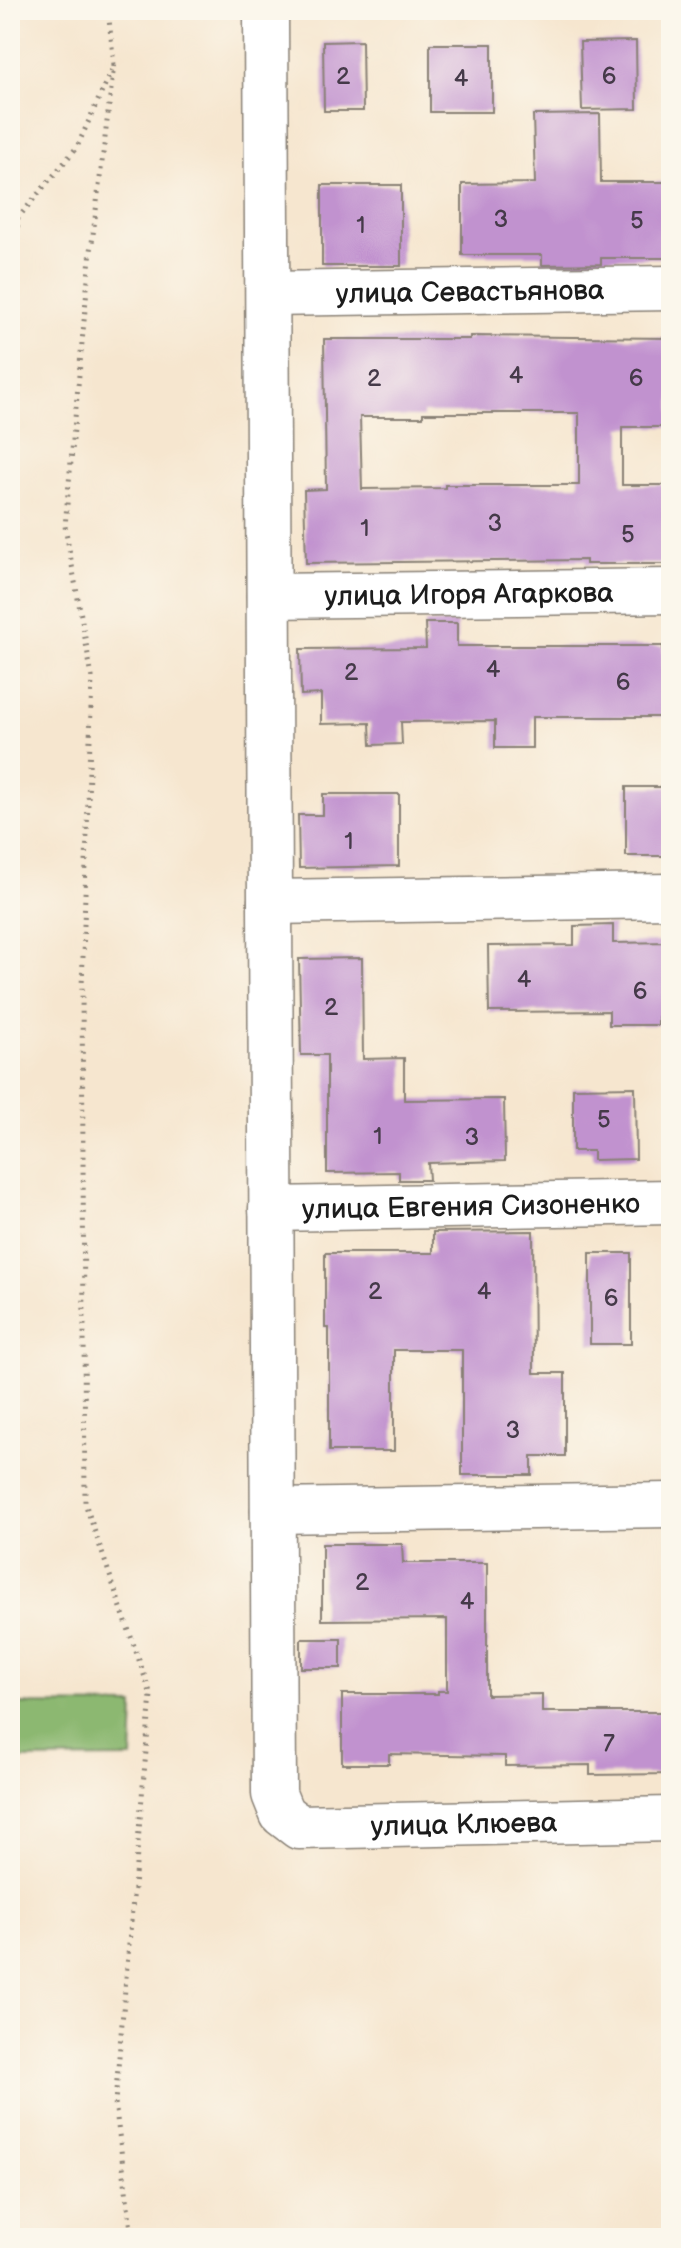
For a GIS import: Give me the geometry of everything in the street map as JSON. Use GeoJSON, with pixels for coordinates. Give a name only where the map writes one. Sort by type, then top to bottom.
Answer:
{"type":"FeatureCollection","features":[{"type":"Feature","properties":{"kind":"street"},"geometry":{"type":"LineString","coordinates":[[266,10],[273,1511],[671,1505]]}},
{"type":"Feature","properties":{"kind":"street","name":"улица Севастьянова"},"geometry":{"type":"LineString","coordinates":[[268,294],[671,288]]}},
{"type":"Feature","properties":{"kind":"street","name":"улица Игоря Агаркова"},"geometry":{"type":"LineString","coordinates":[[269,596],[671,591]]}},
{"type":"Feature","properties":{"kind":"street"},"geometry":{"type":"LineString","coordinates":[[270,902],[671,896]]}},
{"type":"Feature","properties":{"kind":"street","name":"улица Евгения Сизоненко"},"geometry":{"type":"LineString","coordinates":[[271,1209],[671,1202]]}},
{"type":"Feature","properties":{"kind":"street","name":"улица Клюева"},"geometry":{"type":"LineString","coordinates":[[273,1511],[274,1794],[282,1814],[299,1827],[671,1819]]}},
{"type":"Feature","properties":{"kind":"path"},"geometry":{"type":"LineString","coordinates":[[108,10],[114,65],[89,267],[65,526],[92,677],[82,987],[85,1503],[151,1695],[115,2102],[132,2238]]}},
{"type":"Feature","properties":{"kind":"path"},"geometry":{"type":"LineString","coordinates":[[10,237],[18,218],[77,147],[114,65]]}},
{"type":"Feature","properties":{"kind":"path"},"geometry":{"type":"LineString","coordinates":[[10,371],[18,218]]}},
{"type":"Feature","properties":{"kind":"green space"},"geometry":{"type":"Polygon","coordinates":[[[10,1704],[134,1705],[132,1758],[10,1759],[10,1704]]]}},
{"type":"Feature","properties":{"kind":"building"},"geometry":{"type":"Polygon","coordinates":[[[362,41],[363,111],[324,111],[323,42],[362,41]]]}},
{"type":"Feature","properties":{"kind":"building"},"geometry":{"type":"Polygon","coordinates":[[[636,41],[637,109],[582,110],[580,42],[636,41]]]}},
{"type":"Feature","properties":{"kind":"building"},"geometry":{"type":"Polygon","coordinates":[[[430,44],[492,44],[492,112],[430,112],[430,44]]]}},
{"type":"Feature","properties":{"kind":"building"},"geometry":{"type":"Polygon","coordinates":[[[600,114],[601,182],[671,182],[671,258],[601,258],[601,264],[542,265],[542,255],[462,255],[462,184],[535,183],[533,115],[600,114]]]}},
{"type":"Feature","properties":{"kind":"building"},"geometry":{"type":"Polygon","coordinates":[[[322,185],[401,185],[401,266],[322,266],[322,185]]]}},
{"type":"Feature","properties":{"kind":"building"},"geometry":{"type":"Polygon","coordinates":[[[470,336],[671,338],[671,427],[622,427],[622,485],[671,485],[671,564],[586,564],[586,560],[306,563],[304,490],[326,489],[324,339],[470,339],[470,336]],[[423,413],[423,417],[360,417],[362,489],[445,488],[445,485],[579,485],[579,413],[423,413]]]}},
{"type":"Feature","properties":{"kind":"building"},"geometry":{"type":"Polygon","coordinates":[[[425,623],[457,623],[457,646],[663,646],[663,717],[532,717],[532,748],[495,748],[495,721],[401,722],[402,744],[371,745],[370,723],[321,724],[321,694],[301,695],[300,649],[426,648],[425,623]]]}},
{"type":"Feature","properties":{"kind":"building"},"geometry":{"type":"Polygon","coordinates":[[[626,787],[671,787],[671,843],[667,843],[667,856],[626,856],[626,787]]]}},
{"type":"Feature","properties":{"kind":"building"},"geometry":{"type":"Polygon","coordinates":[[[323,794],[399,794],[399,866],[299,868],[298,815],[323,815],[323,794]]]}},
{"type":"Feature","properties":{"kind":"building"},"geometry":{"type":"Polygon","coordinates":[[[613,925],[613,943],[671,942],[671,1017],[658,1017],[658,1025],[609,1025],[609,1011],[489,1012],[488,946],[574,945],[574,926],[613,925]]]}},
{"type":"Feature","properties":{"kind":"building"},"geometry":{"type":"Polygon","coordinates":[[[362,958],[363,1059],[404,1058],[404,1100],[504,1099],[505,1161],[428,1163],[429,1180],[399,1180],[399,1172],[327,1173],[327,1055],[301,1055],[299,959],[362,958]]]}},
{"type":"Feature","properties":{"kind":"building"},"geometry":{"type":"Polygon","coordinates":[[[635,1087],[636,1159],[593,1160],[593,1151],[573,1151],[573,1088],[635,1087]]]}},
{"type":"Feature","properties":{"kind":"building"},"geometry":{"type":"Polygon","coordinates":[[[533,1231],[534,1373],[565,1373],[565,1456],[532,1456],[532,1475],[462,1475],[462,1350],[394,1350],[394,1451],[329,1451],[329,1328],[325,1328],[325,1253],[433,1253],[433,1232],[533,1231]]]}},
{"type":"Feature","properties":{"kind":"building"},"geometry":{"type":"Polygon","coordinates":[[[590,1253],[631,1253],[631,1344],[590,1344],[590,1253]]]}},
{"type":"Feature","properties":{"kind":"building"},"geometry":{"type":"Polygon","coordinates":[[[322,1544],[402,1544],[403,1563],[487,1563],[487,1695],[542,1694],[542,1712],[671,1712],[671,1774],[590,1775],[590,1765],[505,1766],[505,1756],[389,1754],[389,1764],[342,1764],[342,1694],[438,1694],[438,1691],[447,1691],[447,1619],[322,1620],[322,1544]]]}},
{"type":"Feature","properties":{"kind":"building"},"geometry":{"type":"Polygon","coordinates":[[[301,1639],[341,1639],[341,1668],[301,1668],[301,1639]]]}}]}
